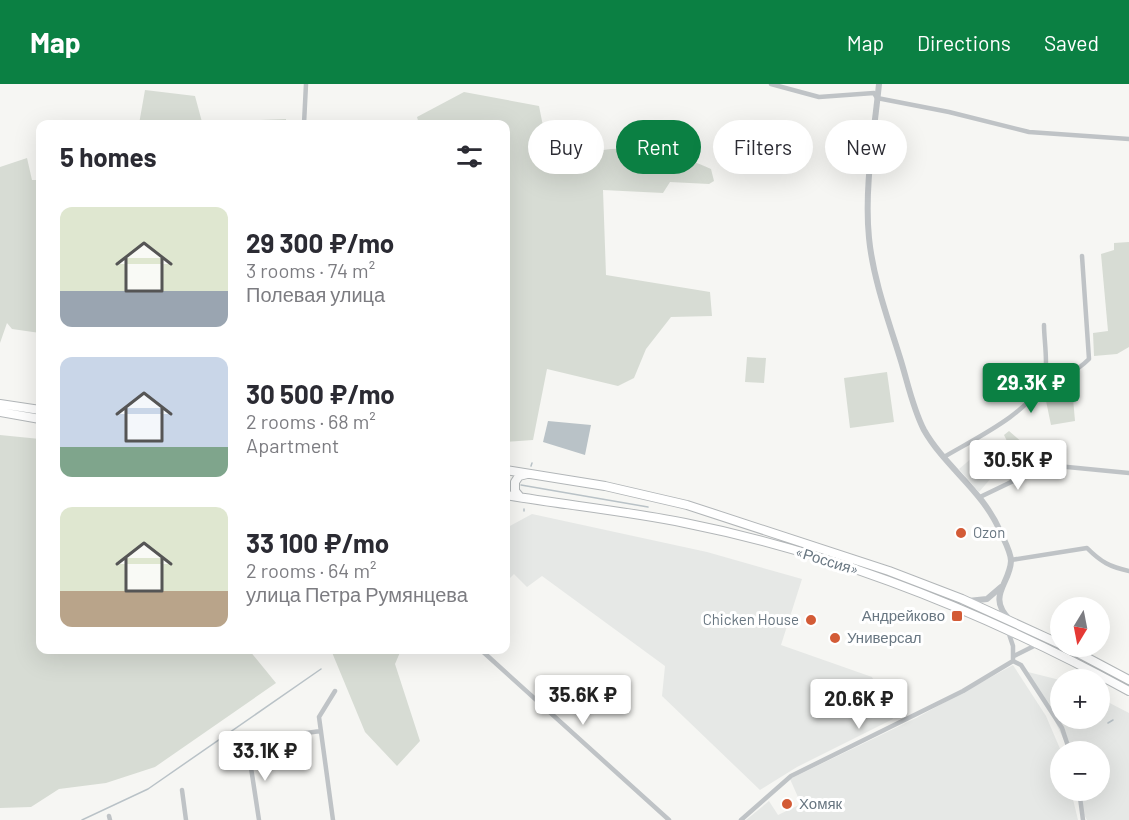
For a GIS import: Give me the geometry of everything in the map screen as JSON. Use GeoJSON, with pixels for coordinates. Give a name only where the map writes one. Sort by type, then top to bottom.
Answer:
{"type":"FeatureCollection","features":[{"type":"Feature","properties":{"kind":"highway"},"geometry":{"type":"LineString","coordinates":[[0,404],[36,409]]}},
{"type":"Feature","properties":{"kind":"highway"},"geometry":{"type":"LineString","coordinates":[[0,412],[36,418]]}},
{"type":"Feature","properties":{"kind":"highway","name":"«Россия»"},"geometry":{"type":"LineString","coordinates":[[510,471],[605,486],[687,505],[889,571],[962,599],[1050,639]]}},
{"type":"Feature","properties":{"kind":"highway"},"geometry":{"type":"LineString","coordinates":[[522,497],[516,493],[514,484],[519,476],[529,474]]}},
{"type":"Feature","properties":{"kind":"highway","name":"«Россия»"},"geometry":{"type":"LineString","coordinates":[[510,496],[684,523],[750,538],[841,565],[936,598],[1082,666],[1129,691]]}},
{"type":"Feature","properties":{"kind":"highway"},"geometry":{"type":"LineString","coordinates":[[841,565],[853,573],[934,602],[1082,666]]}},
{"type":"Feature","properties":{"kind":"highway"},"geometry":{"type":"LineString","coordinates":[[1086,657],[1129,680]]}},
{"type":"Feature","properties":{"kind":"street"},"geometry":{"type":"LineString","coordinates":[[304,120],[306,84]]}},
{"type":"Feature","properties":{"kind":"street"},"geometry":{"type":"LineString","coordinates":[[771,84],[819,97],[874,93],[878,98],[949,112],[1029,132],[1129,139]]}},
{"type":"Feature","properties":{"kind":"street"},"geometry":{"type":"LineString","coordinates":[[879,84],[870,173],[868,226],[872,254],[918,415],[930,440],[980,497],[994,517],[1011,560],[999,598],[1002,608],[1016,623]]}},
{"type":"Feature","properties":{"kind":"street"},"geometry":{"type":"LineString","coordinates":[[1043,380],[1059,378],[1078,370],[1089,359],[1082,256]]}},
{"type":"Feature","properties":{"kind":"street"},"geometry":{"type":"LineString","coordinates":[[944,457],[990,430],[1022,407],[1043,380],[1044,325]]}},
{"type":"Feature","properties":{"kind":"street"},"geometry":{"type":"LineString","coordinates":[[980,497],[1047,465],[1129,473]]}},
{"type":"Feature","properties":{"kind":"street"},"geometry":{"type":"LineString","coordinates":[[1011,560],[1087,548],[1100,562],[1111,568],[1129,571]]}},
{"type":"Feature","properties":{"kind":"street"},"geometry":{"type":"LineString","coordinates":[[962,599],[983,600],[1001,586]]}},
{"type":"Feature","properties":{"kind":"street"},"geometry":{"type":"LineString","coordinates":[[1009,634],[1013,658],[1021,665],[1056,720],[1065,741]]}},
{"type":"Feature","properties":{"kind":"street"},"geometry":{"type":"LineString","coordinates":[[741,820],[791,776],[963,691],[1034,646]]}},
{"type":"Feature","properties":{"kind":"street"},"geometry":{"type":"LineString","coordinates":[[485,654],[669,820]]}},
{"type":"Feature","properties":{"kind":"street"},"geometry":{"type":"LineString","coordinates":[[333,820],[320,711],[334,691]]}},
{"type":"Feature","properties":{"kind":"street"},"geometry":{"type":"LineString","coordinates":[[259,820],[248,747],[252,740],[321,731]]}},
{"type":"Feature","properties":{"kind":"street"},"geometry":{"type":"LineString","coordinates":[[182,790],[186,820]]}},
{"type":"Feature","properties":{"kind":"street"},"geometry":{"type":"LineString","coordinates":[[1080,801],[1083,820]]}},
{"type":"Feature","properties":{"kind":"shaded area"},"geometry":{"type":"Polygon","coordinates":[[[145,90],[195,96],[201,120],[140,120],[145,90]]]}},
{"type":"Feature","properties":{"kind":"shaded area"},"geometry":{"type":"Polygon","coordinates":[[[464,92],[539,106],[542,120],[528,120],[528,174],[604,174],[604,150],[616,149],[616,174],[701,174],[701,165],[711,169],[714,181],[709,184],[670,182],[663,193],[603,190],[606,275],[710,292],[712,316],[671,317],[646,349],[634,378],[618,386],[547,369],[533,440],[510,442],[510,120],[418,120],[417,117],[464,92]]]}},
{"type":"Feature","properties":{"kind":"shaded area"},"geometry":{"type":"Polygon","coordinates":[[[27,158],[32,180],[36,180],[36,332],[12,329],[7,323],[0,343],[0,167],[27,158]]]}},
{"type":"Feature","properties":{"kind":"shaded area"},"geometry":{"type":"Polygon","coordinates":[[[1129,242],[1129,347],[1117,354],[1094,356],[1093,333],[1108,331],[1101,254],[1114,250],[1114,243],[1129,242]]]}},
{"type":"Feature","properties":{"kind":"shaded area"},"geometry":{"type":"Polygon","coordinates":[[[747,357],[766,358],[764,383],[745,382],[747,357]]]}},
{"type":"Feature","properties":{"kind":"shaded area"},"geometry":{"type":"Polygon","coordinates":[[[887,372],[894,422],[850,428],[844,378],[887,372]]]}},
{"type":"Feature","properties":{"kind":"shaded area"},"geometry":{"type":"Polygon","coordinates":[[[1071,375],[1075,421],[1051,425],[1045,396],[1046,382],[1071,375]]]}},
{"type":"Feature","properties":{"kind":"shaded area"},"geometry":{"type":"Polygon","coordinates":[[[548,421],[591,425],[585,455],[543,442],[548,421]]]}},
{"type":"Feature","properties":{"kind":"shaded area"},"geometry":{"type":"Polygon","coordinates":[[[1009,431],[1024,444],[1033,468],[1007,482],[1016,474],[1008,460],[1000,469],[987,457],[992,455],[1004,459],[1008,443],[1004,435],[1009,431]]]}},
{"type":"Feature","properties":{"kind":"shaded area"},"geometry":{"type":"Polygon","coordinates":[[[0,435],[36,439],[36,654],[252,654],[276,683],[155,767],[106,783],[59,789],[31,807],[0,808],[0,435]]]}},
{"type":"Feature","properties":{"kind":"shaded area"},"geometry":{"type":"Polygon","coordinates":[[[980,451],[999,469],[979,492],[959,469],[980,451]]]}},
{"type":"Feature","properties":{"kind":"shaded area"},"geometry":{"type":"Polygon","coordinates":[[[532,514],[707,552],[802,579],[781,645],[872,677],[893,719],[797,767],[760,790],[662,696],[665,666],[542,576],[527,587],[514,574],[510,578],[510,526],[532,514]]]}},
{"type":"Feature","properties":{"kind":"shaded area"},"geometry":{"type":"Polygon","coordinates":[[[333,654],[399,654],[395,664],[420,741],[397,766],[365,732],[333,654]]]}},
{"type":"Feature","properties":{"kind":"shaded area"},"geometry":{"type":"Polygon","coordinates":[[[1013,665],[1046,716],[1057,741],[1050,741],[1050,801],[1073,801],[1078,820],[746,820],[769,801],[778,815],[801,804],[790,779],[916,718],[1013,665]]]}},
{"type":"Feature","properties":{"kind":"shaded area"},"geometry":{"type":"Polygon","coordinates":[[[1024,671],[1050,678],[1050,712],[1024,671]]]}},
{"type":"Feature","properties":{"kind":"shaded area"},"geometry":{"type":"Polygon","coordinates":[[[1110,703],[1129,713],[1129,820],[1087,820],[1083,813],[1081,801],[1110,801],[1110,741],[1064,741],[1059,729],[1110,729],[1110,703]]]}},
{"type":"Feature","properties":{"kind":"waterway"},"geometry":{"type":"LineString","coordinates":[[521,485],[648,507]]}},
{"type":"Feature","properties":{"kind":"waterway"},"geometry":{"type":"LineString","coordinates":[[82,820],[148,789],[321,669]]}},
{"type":"Feature","properties":{"kind":"place","name":"Ozon"},"geometry":{"type":"Point","coordinates":[961,533]}},
{"type":"Feature","properties":{"kind":"place","name":"Андрейково"},"geometry":{"type":"Point","coordinates":[957,616]}},
{"type":"Feature","properties":{"kind":"place","name":"Chicken House"},"geometry":{"type":"Point","coordinates":[811,620]}},
{"type":"Feature","properties":{"kind":"place","name":"Универсал"},"geometry":{"type":"Point","coordinates":[835,638]}},
{"type":"Feature","properties":{"kind":"place","name":"Хомяк"},"geometry":{"type":"Point","coordinates":[787,804]}}]}
